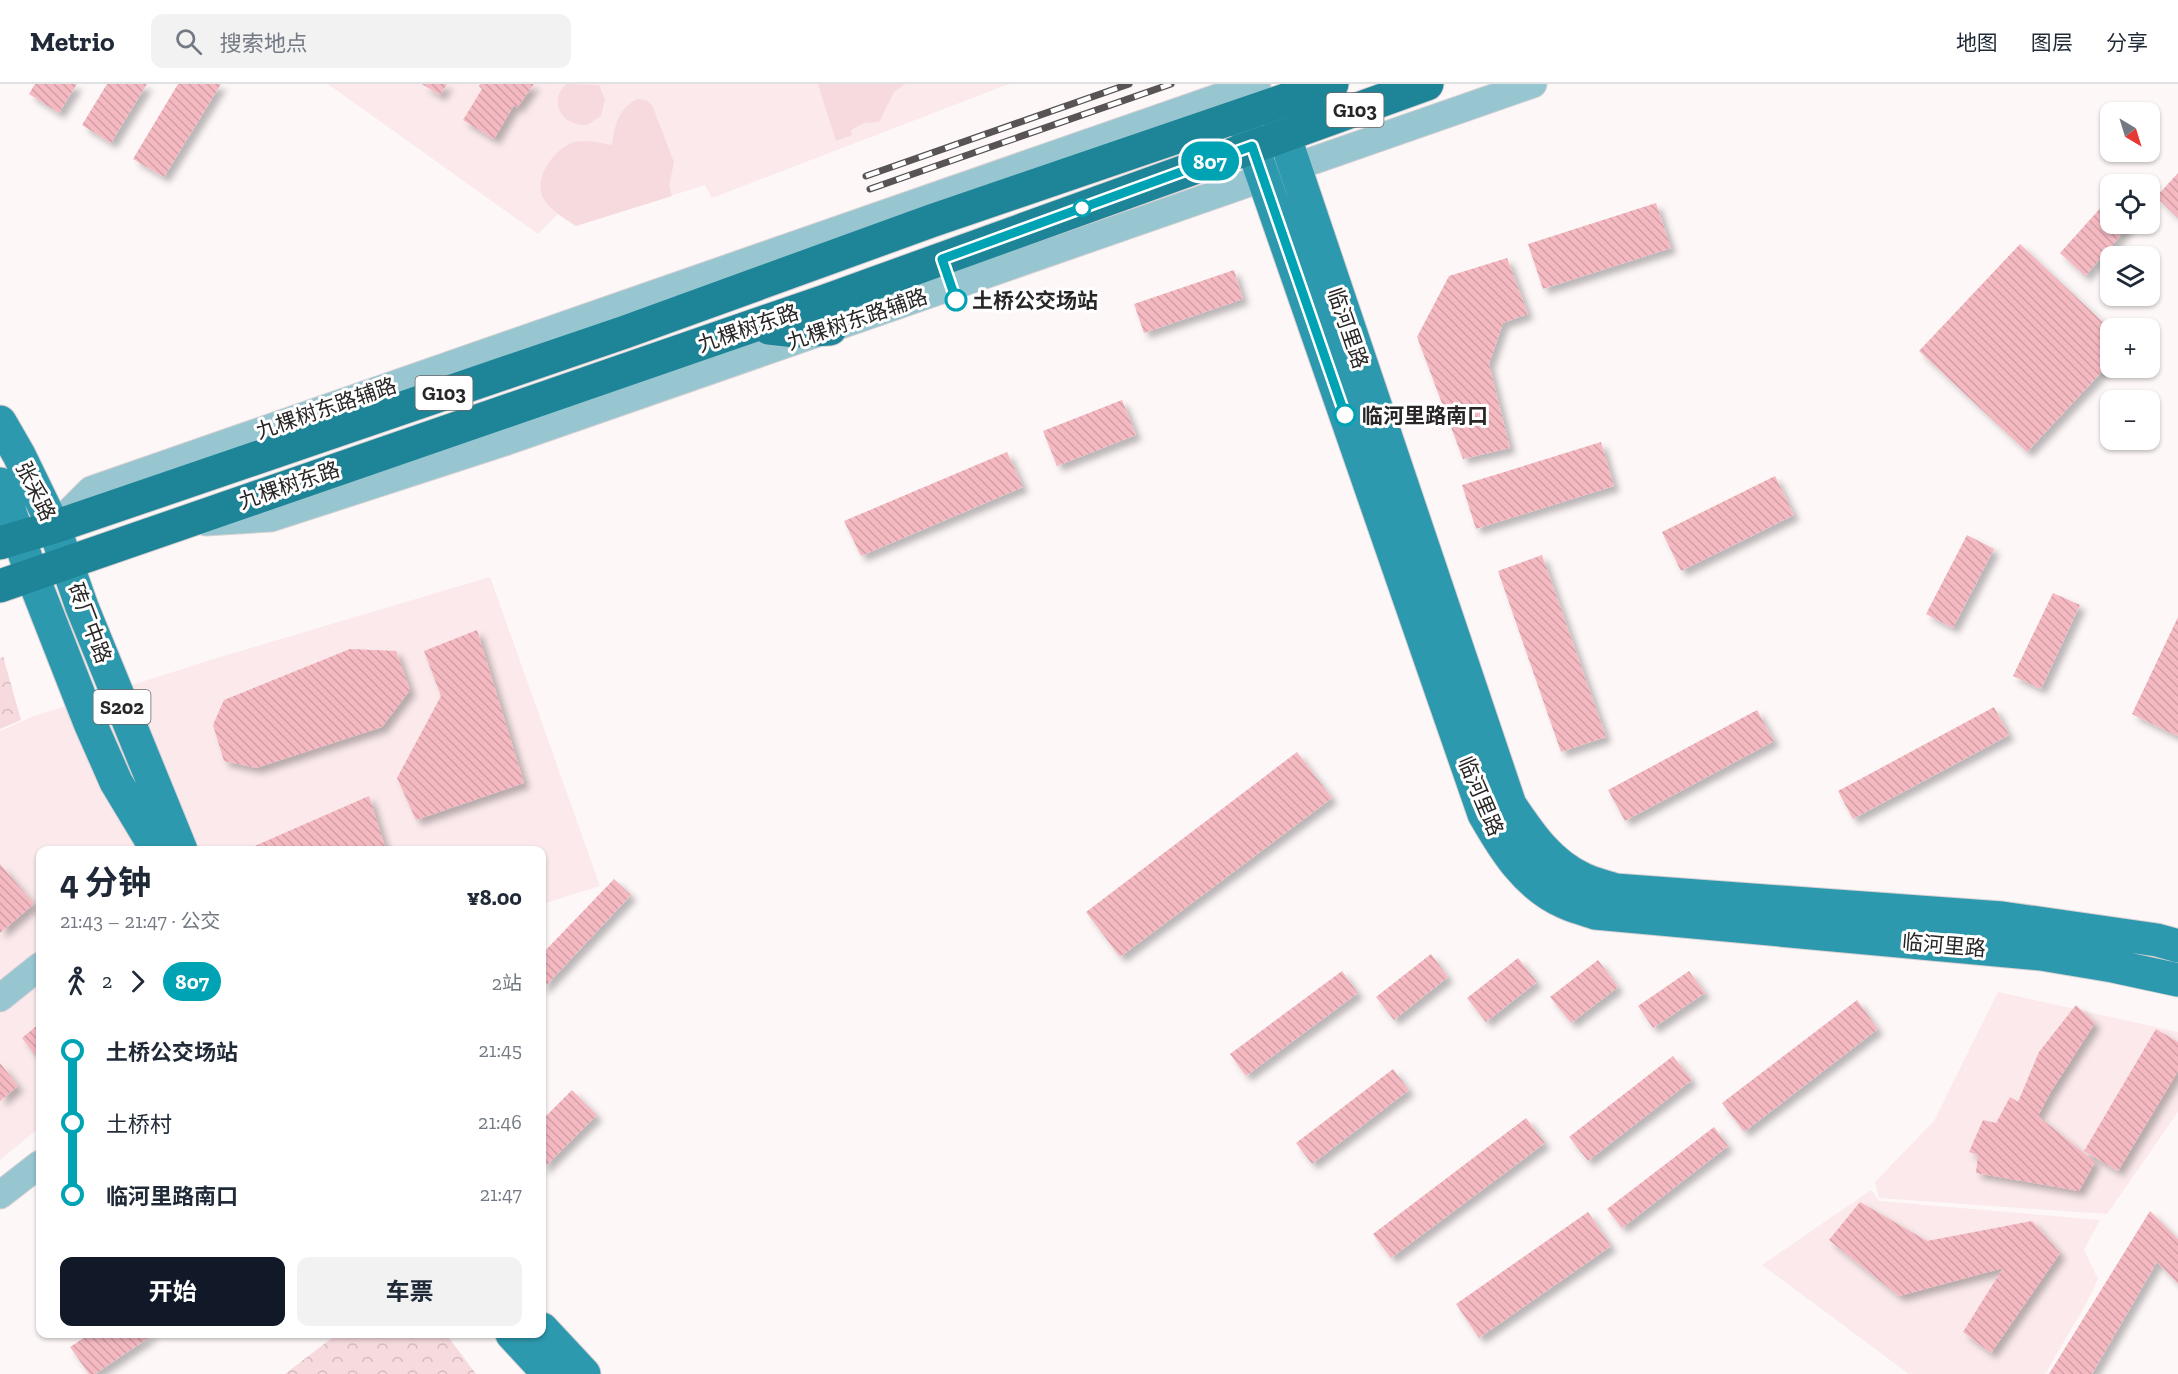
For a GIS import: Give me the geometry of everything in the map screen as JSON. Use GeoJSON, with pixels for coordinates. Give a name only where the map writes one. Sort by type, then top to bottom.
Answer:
{"type":"FeatureCollection","features":[{"type":"Feature","properties":{"kind":"highway","name":"九棵树东路"},"geometry":{"type":"LineString","coordinates":[[9,540],[54,527],[625,332],[833,256],[1241,114],[1265,93],[1332,84]]}},
{"type":"Feature","properties":{"kind":"highway","name":"九棵树东路"},"geometry":{"type":"LineString","coordinates":[[67,562],[750,327],[1426,84]]}},
{"type":"Feature","properties":{"kind":"highway"},"geometry":{"type":"LineString","coordinates":[[783,248],[833,256]]}},
{"type":"Feature","properties":{"kind":"highway"},"geometry":{"type":"LineString","coordinates":[[750,327],[796,331],[830,329]]}},
{"type":"Feature","properties":{"kind":"highway","name":"G103"},"geometry":{"type":"LineString","coordinates":[[0,586],[67,562]]}},
{"type":"Feature","properties":{"kind":"main road","name":"临河里路"},"geometry":{"type":"LineString","coordinates":[[1265,93],[1284,136],[1510,805],[1532,837],[1560,866],[1584,880],[1615,890],[2002,918],[2157,940],[2178,946]]}},
{"type":"Feature","properties":{"kind":"main road","name":"临河里路"},"geometry":{"type":"LineString","coordinates":[[1241,114],[1484,814],[1508,855],[1538,887],[1564,902],[1595,913],[2041,954],[2178,980]]}},
{"type":"Feature","properties":{"kind":"main road","name":"张采路"},"geometry":{"type":"LineString","coordinates":[[0,422],[54,527],[67,562]]}},
{"type":"Feature","properties":{"kind":"main road","name":"张采路"},"geometry":{"type":"LineString","coordinates":[[0,484],[9,540],[32,575]]}},
{"type":"Feature","properties":{"kind":"main road","name":"砖厂中路"},"geometry":{"type":"LineString","coordinates":[[67,562],[82,607],[179,846]]}},
{"type":"Feature","properties":{"kind":"main road","name":"砖厂中路"},"geometry":{"type":"LineString","coordinates":[[32,575],[90,723],[112,772],[154,846]]}},
{"type":"Feature","properties":{"kind":"main road"},"geometry":{"type":"LineString","coordinates":[[546,1333],[584,1374]]}},
{"type":"Feature","properties":{"kind":"main road"},"geometry":{"type":"LineString","coordinates":[[516,1338],[549,1374]]}},
{"type":"Feature","properties":{"kind":"street","name":"九棵树东路辅路"},"geometry":{"type":"LineString","coordinates":[[175,524],[271,518],[505,441],[1533,84]]}},
{"type":"Feature","properties":{"kind":"street","name":"九棵树东路辅路"},"geometry":{"type":"LineString","coordinates":[[54,527],[91,490],[783,248],[1265,93]]}},
{"type":"Feature","properties":{"kind":"street"},"geometry":{"type":"LineString","coordinates":[[0,998],[36,969]]}},
{"type":"Feature","properties":{"kind":"street"},"geometry":{"type":"LineString","coordinates":[[0,1195],[36,1167]]}},
{"type":"Feature","properties":{"kind":"shaded area"},"geometry":{"type":"Polygon","coordinates":[[[328,84],[1009,84],[712,198],[705,185],[576,226],[558,214],[538,234],[328,84]]]}},
{"type":"Feature","properties":{"kind":"shaded area"},"geometry":{"type":"Polygon","coordinates":[[[490,577],[600,886],[546,903],[546,846],[36,846],[36,1130],[0,1160],[0,731],[31,717],[217,658],[490,577]]]}},
{"type":"Feature","properties":{"kind":"shaded area"},"geometry":{"type":"Polygon","coordinates":[[[1998,992],[2178,1032],[2178,1112],[2107,1214],[1879,1198],[1875,1182],[1934,1121],[1998,992]]]}},
{"type":"Feature","properties":{"kind":"shaded area"},"geometry":{"type":"Polygon","coordinates":[[[1871,1190],[1879,1201],[2100,1220],[2084,1250],[2098,1279],[2045,1374],[1909,1374],[1762,1265],[1871,1190]]]}},
{"type":"Feature","properties":{"kind":"green space"},"geometry":{"type":"Polygon","coordinates":[[[566,84],[599,85],[605,100],[601,116],[587,125],[571,122],[565,117],[560,112],[558,99],[560,91],[566,84]]]}},
{"type":"Feature","properties":{"kind":"green space"},"geometry":{"type":"Polygon","coordinates":[[[818,84],[905,84],[894,92],[879,122],[864,123],[851,130],[852,135],[836,141],[818,84]]]}},
{"type":"Feature","properties":{"kind":"green space"},"geometry":{"type":"Polygon","coordinates":[[[638,99],[646,100],[652,105],[674,162],[669,186],[672,196],[576,226],[554,210],[543,198],[541,182],[543,173],[553,157],[567,145],[584,141],[612,145],[616,124],[622,112],[638,99]]]}},
{"type":"Feature","properties":{"kind":"green space"},"geometry":{"type":"Polygon","coordinates":[[[3,656],[21,720],[0,729],[0,658],[3,656]]]}},
{"type":"Feature","properties":{"kind":"green space"},"geometry":{"type":"Polygon","coordinates":[[[332,1338],[449,1338],[476,1374],[285,1374],[332,1338]]]}},
{"type":"Feature","properties":{"kind":"building"},"geometry":{"type":"Polygon","coordinates":[[[35,84],[77,84],[59,113],[29,94],[35,84]]]}},
{"type":"Feature","properties":{"kind":"building"},"geometry":{"type":"Polygon","coordinates":[[[107,84],[147,84],[111,143],[82,125],[107,84]]]}},
{"type":"Feature","properties":{"kind":"building"},"geometry":{"type":"Polygon","coordinates":[[[178,84],[221,84],[164,177],[133,159],[178,84]]]}},
{"type":"Feature","properties":{"kind":"building"},"geometry":{"type":"Polygon","coordinates":[[[422,84],[447,84],[440,95],[422,84]]]}},
{"type":"Feature","properties":{"kind":"building"},"geometry":{"type":"Polygon","coordinates":[[[480,84],[534,84],[517,108],[514,105],[494,139],[463,120],[482,89],[480,84]]]}},
{"type":"Feature","properties":{"kind":"building"},"geometry":{"type":"Polygon","coordinates":[[[2178,173],[2178,218],[2160,201],[2160,193],[2178,173]]]}},
{"type":"Feature","properties":{"kind":"building"},"geometry":{"type":"Polygon","coordinates":[[[1656,203],[1671,248],[1543,289],[1528,244],[1656,203]]]}},
{"type":"Feature","properties":{"kind":"building"},"geometry":{"type":"Polygon","coordinates":[[[2100,208],[2100,234],[2122,234],[2111,246],[2100,246],[2100,259],[2085,276],[2060,253],[2100,208]]]}},
{"type":"Feature","properties":{"kind":"building"},"geometry":{"type":"Polygon","coordinates":[[[2020,244],[2100,320],[2100,374],[2027,452],[1919,351],[2020,244]]]}},
{"type":"Feature","properties":{"kind":"building"},"geometry":{"type":"Polygon","coordinates":[[[1507,258],[1528,314],[1503,323],[1489,364],[1510,448],[1463,459],[1417,337],[1449,276],[1507,258]]]}},
{"type":"Feature","properties":{"kind":"building"},"geometry":{"type":"Polygon","coordinates":[[[1234,270],[1243,299],[1144,333],[1134,304],[1234,270]]]}},
{"type":"Feature","properties":{"kind":"building"},"geometry":{"type":"Polygon","coordinates":[[[1122,400],[1136,435],[1057,466],[1043,431],[1122,400]]]}},
{"type":"Feature","properties":{"kind":"building"},"geometry":{"type":"Polygon","coordinates":[[[1601,442],[1614,486],[1476,529],[1462,485],[1601,442]]]}},
{"type":"Feature","properties":{"kind":"building"},"geometry":{"type":"Polygon","coordinates":[[[1007,452],[1023,487],[861,556],[844,521],[1007,452]]]}},
{"type":"Feature","properties":{"kind":"building"},"geometry":{"type":"Polygon","coordinates":[[[1775,476],[1794,515],[1681,571],[1662,532],[1775,476]]]}},
{"type":"Feature","properties":{"kind":"building"},"geometry":{"type":"Polygon","coordinates":[[[1967,535],[1994,549],[1953,628],[1926,614],[1967,535]]]}},
{"type":"Feature","properties":{"kind":"building"},"geometry":{"type":"Polygon","coordinates":[[[1542,555],[1606,737],[1561,752],[1498,571],[1542,555]]]}},
{"type":"Feature","properties":{"kind":"building"},"geometry":{"type":"Polygon","coordinates":[[[2053,593],[2080,605],[2041,689],[2013,676],[2053,593]]]}},
{"type":"Feature","properties":{"kind":"building"},"geometry":{"type":"Polygon","coordinates":[[[2178,617],[2178,734],[2177,736],[2132,714],[2178,617]]]}},
{"type":"Feature","properties":{"kind":"building"},"geometry":{"type":"Polygon","coordinates":[[[477,630],[524,783],[416,820],[397,778],[441,696],[424,651],[477,630]]]}},
{"type":"Feature","properties":{"kind":"building"},"geometry":{"type":"Polygon","coordinates":[[[350,649],[396,651],[410,690],[382,727],[256,768],[224,761],[213,725],[224,700],[350,649]]]}},
{"type":"Feature","properties":{"kind":"building"},"geometry":{"type":"Polygon","coordinates":[[[1994,707],[2009,735],[1853,819],[1838,791],[1994,707]]]}},
{"type":"Feature","properties":{"kind":"building"},"geometry":{"type":"Polygon","coordinates":[[[1757,710],[1774,741],[1625,821],[1608,790],[1757,710]]]}},
{"type":"Feature","properties":{"kind":"building"},"geometry":{"type":"Polygon","coordinates":[[[1297,752],[1332,798],[1120,957],[1086,912],[1297,752]]]}},
{"type":"Feature","properties":{"kind":"building"},"geometry":{"type":"Polygon","coordinates":[[[369,796],[385,846],[255,846],[369,796]]]}},
{"type":"Feature","properties":{"kind":"building"},"geometry":{"type":"Polygon","coordinates":[[[0,864],[34,904],[0,933],[0,864]]]}},
{"type":"Feature","properties":{"kind":"building"},"geometry":{"type":"Polygon","coordinates":[[[614,879],[631,895],[546,986],[546,950],[614,879]]]}},
{"type":"Feature","properties":{"kind":"building"},"geometry":{"type":"Polygon","coordinates":[[[1431,954],[1448,977],[1394,1020],[1376,997],[1431,954]]]}},
{"type":"Feature","properties":{"kind":"building"},"geometry":{"type":"Polygon","coordinates":[[[1518,958],[1537,982],[1486,1022],[1467,998],[1518,958]]]}},
{"type":"Feature","properties":{"kind":"building"},"geometry":{"type":"Polygon","coordinates":[[[1598,960],[1618,987],[1571,1023],[1550,997],[1598,960]]]}},
{"type":"Feature","properties":{"kind":"building"},"geometry":{"type":"Polygon","coordinates":[[[1342,971],[1358,993],[1246,1076],[1230,1054],[1342,971]]]}},
{"type":"Feature","properties":{"kind":"building"},"geometry":{"type":"Polygon","coordinates":[[[1689,971],[1705,993],[1653,1028],[1638,1006],[1689,971]]]}},
{"type":"Feature","properties":{"kind":"building"},"geometry":{"type":"Polygon","coordinates":[[[1857,1000],[1878,1029],[1744,1132],[1722,1103],[1857,1000]]]}},
{"type":"Feature","properties":{"kind":"building"},"geometry":{"type":"Polygon","coordinates":[[[2076,1005],[2095,1023],[2038,1116],[2095,1162],[2079,1191],[1976,1173],[1978,1155],[1969,1152],[1983,1120],[1996,1123],[2010,1097],[2018,1102],[2039,1052],[2076,1005]]]}},
{"type":"Feature","properties":{"kind":"building"},"geometry":{"type":"Polygon","coordinates":[[[36,1026],[36,1056],[22,1038],[36,1026]]]}},
{"type":"Feature","properties":{"kind":"building"},"geometry":{"type":"Polygon","coordinates":[[[2156,1029],[2178,1042],[2178,1071],[2118,1171],[2084,1151],[2156,1029]]]}},
{"type":"Feature","properties":{"kind":"building"},"geometry":{"type":"Polygon","coordinates":[[[1673,1056],[1692,1080],[1588,1161],[1569,1137],[1673,1056]]]}},
{"type":"Feature","properties":{"kind":"building"},"geometry":{"type":"Polygon","coordinates":[[[0,1063],[18,1086],[0,1101],[0,1063]]]}},
{"type":"Feature","properties":{"kind":"building"},"geometry":{"type":"Polygon","coordinates":[[[1393,1069],[1409,1090],[1312,1164],[1296,1143],[1393,1069]]]}},
{"type":"Feature","properties":{"kind":"building"},"geometry":{"type":"Polygon","coordinates":[[[572,1090],[597,1115],[546,1166],[546,1116],[572,1090]]]}},
{"type":"Feature","properties":{"kind":"building"},"geometry":{"type":"Polygon","coordinates":[[[1526,1118],[1545,1143],[1391,1258],[1373,1234],[1526,1118]]]}},
{"type":"Feature","properties":{"kind":"building"},"geometry":{"type":"Polygon","coordinates":[[[1714,1127],[1728,1146],[1622,1228],[1607,1209],[1714,1127]]]}},
{"type":"Feature","properties":{"kind":"building"},"geometry":{"type":"Polygon","coordinates":[[[1860,1202],[1927,1241],[2032,1221],[2060,1253],[1991,1353],[1963,1332],[2003,1268],[1899,1296],[1829,1240],[1860,1202]]]}},
{"type":"Feature","properties":{"kind":"building"},"geometry":{"type":"Polygon","coordinates":[[[2150,1211],[2178,1239],[2178,1284],[2157,1262],[2092,1374],[2049,1374],[2150,1211]]]}},
{"type":"Feature","properties":{"kind":"building"},"geometry":{"type":"Polygon","coordinates":[[[1588,1212],[1611,1246],[1479,1338],[1456,1304],[1588,1212]]]}},
{"type":"Feature","properties":{"kind":"building"},"geometry":{"type":"Polygon","coordinates":[[[84,1338],[148,1338],[95,1374],[89,1374],[70,1347],[84,1338]]]}},
{"type":"Feature","properties":{"kind":"railway"},"geometry":{"type":"LineString","coordinates":[[866,176],[1129,84]]}},
{"type":"Feature","properties":{"kind":"railway"},"geometry":{"type":"LineString","coordinates":[[870,189],[1171,84]]}},
{"type":"Feature","properties":{"kind":"bus line","name":"807"},"geometry":{"type":"LineString","coordinates":[[956,300],[942,259],[1252,146],[1345,415]]}},
{"type":"Feature","properties":{"kind":"place","name":"土桥公交场站"},"geometry":{"type":"Point","coordinates":[956,300]}},
{"type":"Feature","properties":{"kind":"place","name":"临河里路南口"},"geometry":{"type":"Point","coordinates":[1345,415]}}]}
